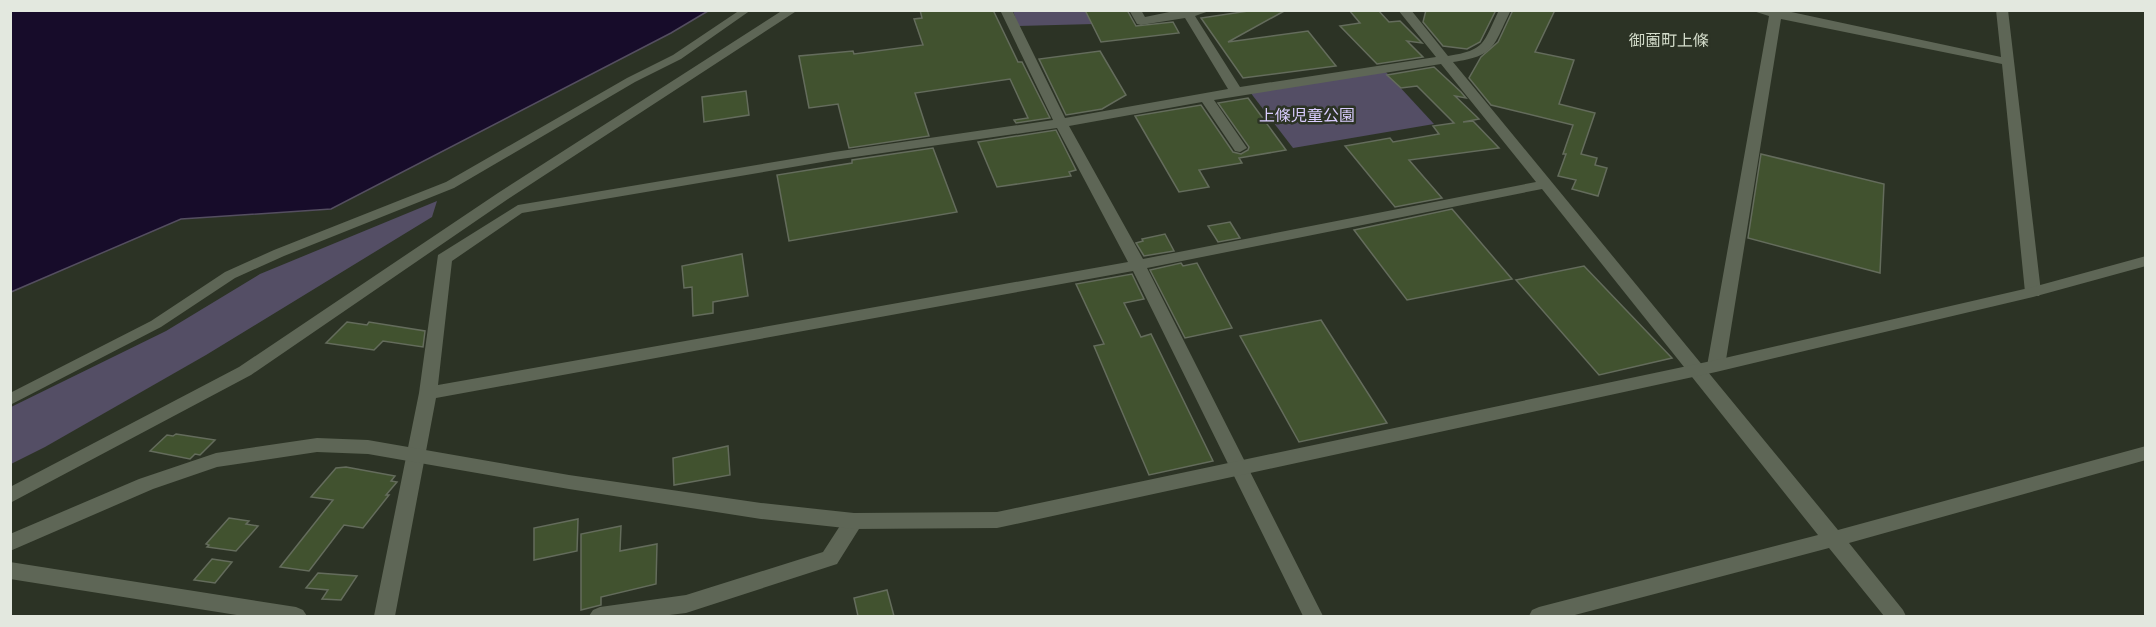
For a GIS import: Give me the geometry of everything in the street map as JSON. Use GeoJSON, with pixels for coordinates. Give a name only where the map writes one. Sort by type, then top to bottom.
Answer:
{"type":"FeatureCollection","features":[{"type":"Feature","properties":{"kind":"street"},"geometry":{"type":"LineString","coordinates":[[10,496],[245,371],[503,196],[792,10]]}},
{"type":"Feature","properties":{"kind":"street"},"geometry":{"type":"LineString","coordinates":[[1006,10],[1060,123],[1138,265],[1313,616]]}},
{"type":"Feature","properties":{"kind":"street"},"geometry":{"type":"LineString","coordinates":[[1135,10],[1141,21],[1206,10]]}},
{"type":"Feature","properties":{"kind":"street"},"geometry":{"type":"LineString","coordinates":[[1404,10],[1896,616]]}},
{"type":"Feature","properties":{"kind":"street"},"geometry":{"type":"LineString","coordinates":[[384,616],[428,393],[444,259],[518,209],[834,156],[1060,123],[1205,97],[1470,56],[1486,48],[1505,10]]}},
{"type":"Feature","properties":{"kind":"street"},"geometry":{"type":"LineString","coordinates":[[1756,10],[2009,62]]}},
{"type":"Feature","properties":{"kind":"street"},"geometry":{"type":"LineString","coordinates":[[2002,10],[2033,292]]}},
{"type":"Feature","properties":{"kind":"street"},"geometry":{"type":"LineString","coordinates":[[1186,12],[1236,92]]}},
{"type":"Feature","properties":{"kind":"street"},"geometry":{"type":"LineString","coordinates":[[1716,366],[1776,13]]}},
{"type":"Feature","properties":{"kind":"street"},"geometry":{"type":"LineString","coordinates":[[1205,97],[1240,148]]}},
{"type":"Feature","properties":{"kind":"street"},"geometry":{"type":"LineString","coordinates":[[428,393],[1138,265],[1547,184]]}},
{"type":"Feature","properties":{"kind":"street"},"geometry":{"type":"LineString","coordinates":[[10,543],[146,484],[216,460],[317,445],[368,447],[738,508],[854,520],[997,520],[1695,371],[2033,292],[2145,261]]}},
{"type":"Feature","properties":{"kind":"street"},"geometry":{"type":"LineString","coordinates":[[1539,616],[1833,539],[2145,453]]}},
{"type":"Feature","properties":{"kind":"street"},"geometry":{"type":"LineString","coordinates":[[600,616],[686,604],[830,558],[854,520]]}},
{"type":"Feature","properties":{"kind":"street"},"geometry":{"type":"LineString","coordinates":[[10,570],[296,616]]}},
{"type":"Feature","properties":{"kind":"lane"},"geometry":{"type":"LineString","coordinates":[[10,400],[156,324],[230,275],[279,253],[450,185],[631,80],[676,57],[747,10]]}},
{"type":"Feature","properties":{"kind":"green space"},"geometry":{"type":"Polygon","coordinates":[[[1013,11],[1088,11],[1094,24],[1018,26],[1013,11]]]}},
{"type":"Feature","properties":{"kind":"green space","name":"上條児童公園"},"geometry":{"type":"Polygon","coordinates":[[[1385,71],[1434,124],[1293,148],[1250,92],[1385,71]]]}},
{"type":"Feature","properties":{"kind":"green space"},"geometry":{"type":"Polygon","coordinates":[[[437,201],[432,217],[206,355],[11,464],[11,407],[166,331],[260,274],[437,201]]]}},
{"type":"Feature","properties":{"kind":"shaded area"},"geometry":{"type":"Polygon","coordinates":[[[11,10],[708,11],[671,33],[331,209],[181,219],[11,292],[11,10]]]}},
{"type":"Feature","properties":{"kind":"building"},"geometry":{"type":"Polygon","coordinates":[[[920,10],[993,10],[1018,62],[1022,62],[1050,118],[1016,123],[1014,120],[1028,118],[1010,79],[915,93],[929,136],[849,148],[838,104],[809,108],[799,56],[853,51],[854,54],[923,45],[914,19],[922,18],[920,10]]]}},
{"type":"Feature","properties":{"kind":"building"},"geometry":{"type":"Polygon","coordinates":[[[1085,10],[1127,10],[1136,26],[1173,22],[1179,33],[1101,42],[1085,10]]]}},
{"type":"Feature","properties":{"kind":"building"},"geometry":{"type":"Polygon","coordinates":[[[1255,10],[1286,10],[1228,42],[1308,31],[1336,66],[1243,78],[1201,18],[1255,10]]]}},
{"type":"Feature","properties":{"kind":"building"},"geometry":{"type":"Polygon","coordinates":[[[1349,10],[1378,10],[1389,22],[1400,21],[1422,43],[1407,41],[1423,57],[1377,64],[1340,26],[1360,23],[1349,10]]]}},
{"type":"Feature","properties":{"kind":"building"},"geometry":{"type":"Polygon","coordinates":[[[1426,10],[1496,10],[1480,42],[1467,49],[1443,46],[1423,22],[1426,10]]]}},
{"type":"Feature","properties":{"kind":"building"},"geometry":{"type":"Polygon","coordinates":[[[1513,10],[1555,10],[1535,52],[1574,60],[1559,104],[1595,113],[1581,154],[1597,158],[1595,165],[1607,168],[1598,196],[1572,189],[1576,180],[1558,176],[1573,125],[1491,105],[1469,78],[1481,57],[1498,42],[1513,10]]]}},
{"type":"Feature","properties":{"kind":"building"},"geometry":{"type":"Polygon","coordinates":[[[1100,51],[1126,95],[1102,109],[1066,115],[1039,59],[1100,51]]]}},
{"type":"Feature","properties":{"kind":"building"},"geometry":{"type":"Polygon","coordinates":[[[1434,67],[1461,92],[1466,98],[1455,96],[1479,119],[1463,122],[1473,121],[1499,148],[1409,160],[1442,198],[1395,207],[1345,146],[1390,138],[1393,142],[1439,134],[1433,126],[1454,123],[1417,86],[1401,88],[1387,75],[1434,67]]]}},
{"type":"Feature","properties":{"kind":"building"},"geometry":{"type":"Polygon","coordinates":[[[746,91],[749,115],[704,122],[702,97],[746,91]]]}},
{"type":"Feature","properties":{"kind":"building"},"geometry":{"type":"Polygon","coordinates":[[[1248,98],[1286,150],[1239,158],[1242,163],[1199,170],[1209,187],[1179,192],[1135,116],[1201,105],[1233,152],[1241,154],[1249,147],[1218,103],[1248,98]]]}},
{"type":"Feature","properties":{"kind":"building"},"geometry":{"type":"Polygon","coordinates":[[[1056,130],[1076,170],[1069,172],[1071,176],[997,187],[978,142],[1056,130]]]}},
{"type":"Feature","properties":{"kind":"building"},"geometry":{"type":"Polygon","coordinates":[[[933,148],[957,212],[789,241],[777,175],[852,163],[852,160],[933,148]]]}},
{"type":"Feature","properties":{"kind":"building"},"geometry":{"type":"Polygon","coordinates":[[[1761,154],[1884,184],[1880,273],[1748,238],[1761,154]]]}},
{"type":"Feature","properties":{"kind":"building"},"geometry":{"type":"Polygon","coordinates":[[[1452,209],[1512,279],[1407,300],[1354,230],[1452,209]]]}},
{"type":"Feature","properties":{"kind":"building"},"geometry":{"type":"Polygon","coordinates":[[[1230,222],[1240,238],[1218,242],[1208,226],[1230,222]]]}},
{"type":"Feature","properties":{"kind":"building"},"geometry":{"type":"Polygon","coordinates":[[[1165,234],[1174,251],[1144,256],[1136,243],[1143,241],[1142,239],[1165,234]]]}},
{"type":"Feature","properties":{"kind":"building"},"geometry":{"type":"Polygon","coordinates":[[[742,254],[748,296],[713,302],[713,313],[693,316],[692,287],[684,288],[682,266],[742,254]]]}},
{"type":"Feature","properties":{"kind":"building"},"geometry":{"type":"Polygon","coordinates":[[[1181,263],[1183,266],[1197,263],[1232,328],[1185,338],[1150,270],[1181,263]]]}},
{"type":"Feature","properties":{"kind":"building"},"geometry":{"type":"Polygon","coordinates":[[[1584,266],[1672,358],[1599,375],[1516,280],[1584,266]]]}},
{"type":"Feature","properties":{"kind":"building"},"geometry":{"type":"Polygon","coordinates":[[[1132,274],[1144,299],[1124,303],[1141,337],[1151,334],[1213,461],[1149,475],[1094,346],[1104,344],[1076,284],[1132,274]]]}},
{"type":"Feature","properties":{"kind":"building"},"geometry":{"type":"Polygon","coordinates":[[[1321,320],[1387,423],[1299,442],[1240,336],[1321,320]]]}},
{"type":"Feature","properties":{"kind":"building"},"geometry":{"type":"Polygon","coordinates":[[[347,322],[367,325],[369,322],[425,331],[423,347],[383,341],[374,350],[326,343],[347,322]]]}},
{"type":"Feature","properties":{"kind":"building"},"geometry":{"type":"Polygon","coordinates":[[[176,434],[215,440],[200,455],[195,454],[190,459],[150,451],[167,435],[176,434]]]}},
{"type":"Feature","properties":{"kind":"building"},"geometry":{"type":"Polygon","coordinates":[[[728,446],[730,475],[674,485],[673,458],[728,446]]]}},
{"type":"Feature","properties":{"kind":"building"},"geometry":{"type":"Polygon","coordinates":[[[346,467],[395,476],[391,481],[397,482],[363,528],[344,525],[309,571],[280,567],[333,500],[311,497],[336,468],[346,467]]]}},
{"type":"Feature","properties":{"kind":"building"},"geometry":{"type":"Polygon","coordinates":[[[229,518],[249,521],[246,524],[258,526],[236,551],[207,547],[209,545],[206,544],[229,518]]]}},
{"type":"Feature","properties":{"kind":"building"},"geometry":{"type":"Polygon","coordinates":[[[578,519],[577,551],[534,560],[534,528],[578,519]]]}},
{"type":"Feature","properties":{"kind":"building"},"geometry":{"type":"Polygon","coordinates":[[[621,526],[620,551],[657,544],[656,584],[601,597],[601,605],[581,610],[581,534],[621,526]]]}},
{"type":"Feature","properties":{"kind":"building"},"geometry":{"type":"Polygon","coordinates":[[[212,559],[232,562],[215,583],[194,580],[212,559]]]}},
{"type":"Feature","properties":{"kind":"building"},"geometry":{"type":"Polygon","coordinates":[[[318,573],[357,576],[341,600],[322,599],[328,590],[306,588],[318,573]]]}},
{"type":"Feature","properties":{"kind":"building"},"geometry":{"type":"Polygon","coordinates":[[[887,590],[894,616],[858,616],[854,598],[887,590]]]}},
{"type":"Feature","properties":{"kind":"district","name":"御薗町上條"},"geometry":{"type":"Point","coordinates":[1669,40]}}]}
